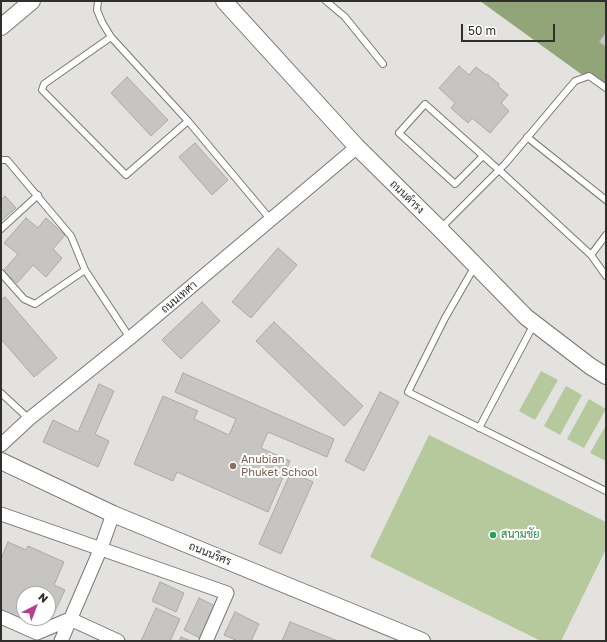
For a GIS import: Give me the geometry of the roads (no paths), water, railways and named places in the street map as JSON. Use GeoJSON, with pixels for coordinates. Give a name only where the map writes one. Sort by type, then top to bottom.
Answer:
{"type":"FeatureCollection","features":[{"type":"Feature","properties":{"kind":"street"},"geometry":{"type":"LineString","coordinates":[[1,27],[32,1]]}},
{"type":"Feature","properties":{"kind":"street","name":"ถนนดำรง"},"geometry":{"type":"LineString","coordinates":[[224,1],[357,148],[440,229],[526,317],[590,366],[606,376]]}},
{"type":"Feature","properties":{"kind":"street","name":"ถนนเทศา"},"geometry":{"type":"LineString","coordinates":[[1,445],[29,419],[130,338],[357,148]]}},
{"type":"Feature","properties":{"kind":"street","name":"ถนนนริศร"},"geometry":{"type":"LineString","coordinates":[[1,461],[113,514],[417,640]]}},
{"type":"Feature","properties":{"kind":"street"},"geometry":{"type":"LineString","coordinates":[[1,514],[227,593],[206,641]]}},
{"type":"Feature","properties":{"kind":"street"},"geometry":{"type":"LineString","coordinates":[[60,641],[101,548],[113,514]]}},
{"type":"Feature","properties":{"kind":"street"},"geometry":{"type":"LineString","coordinates":[[1,617],[37,633],[70,620],[118,641]]}},
{"type":"Feature","properties":{"kind":"lane"},"geometry":{"type":"LineString","coordinates":[[98,1],[97,10],[111,37],[188,121],[271,220]]}},
{"type":"Feature","properties":{"kind":"lane"},"geometry":{"type":"LineString","coordinates":[[326,1],[345,17],[383,64]]}},
{"type":"Feature","properties":{"kind":"lane"},"geometry":{"type":"LineString","coordinates":[[111,37],[44,84],[42,90],[126,175],[188,121]]}},
{"type":"Feature","properties":{"kind":"lane"},"geometry":{"type":"LineString","coordinates":[[440,229],[499,170],[575,81],[589,76],[606,88]]}},
{"type":"Feature","properties":{"kind":"lane"},"geometry":{"type":"LineString","coordinates":[[483,156],[455,184],[399,132],[425,104],[499,170],[591,255],[606,276]]}},
{"type":"Feature","properties":{"kind":"lane"},"geometry":{"type":"LineString","coordinates":[[527,137],[606,200]]}},
{"type":"Feature","properties":{"kind":"lane"},"geometry":{"type":"LineString","coordinates":[[1,160],[7,160],[72,236],[85,270],[130,338]]}},
{"type":"Feature","properties":{"kind":"lane"},"geometry":{"type":"LineString","coordinates":[[1,229],[38,196]]}},
{"type":"Feature","properties":{"kind":"lane"},"geometry":{"type":"LineString","coordinates":[[591,255],[606,235]]}},
{"type":"Feature","properties":{"kind":"lane"},"geometry":{"type":"LineString","coordinates":[[475,266],[445,318],[408,392],[606,491]]}},
{"type":"Feature","properties":{"kind":"lane"},"geometry":{"type":"LineString","coordinates":[[1,273],[24,299],[35,304],[85,270]]}},
{"type":"Feature","properties":{"kind":"lane"},"geometry":{"type":"LineString","coordinates":[[479,428],[534,324]]}},
{"type":"Feature","properties":{"kind":"lane"},"geometry":{"type":"LineString","coordinates":[[1,393],[3,399],[29,419]]}},
{"type":"Feature","properties":{"kind":"place","name":"Anubian Phuket School"},"geometry":{"type":"Point","coordinates":[233,466]}},
{"type":"Feature","properties":{"kind":"place","name":"สนามชัย"},"geometry":{"type":"Point","coordinates":[493,535]}}]}
